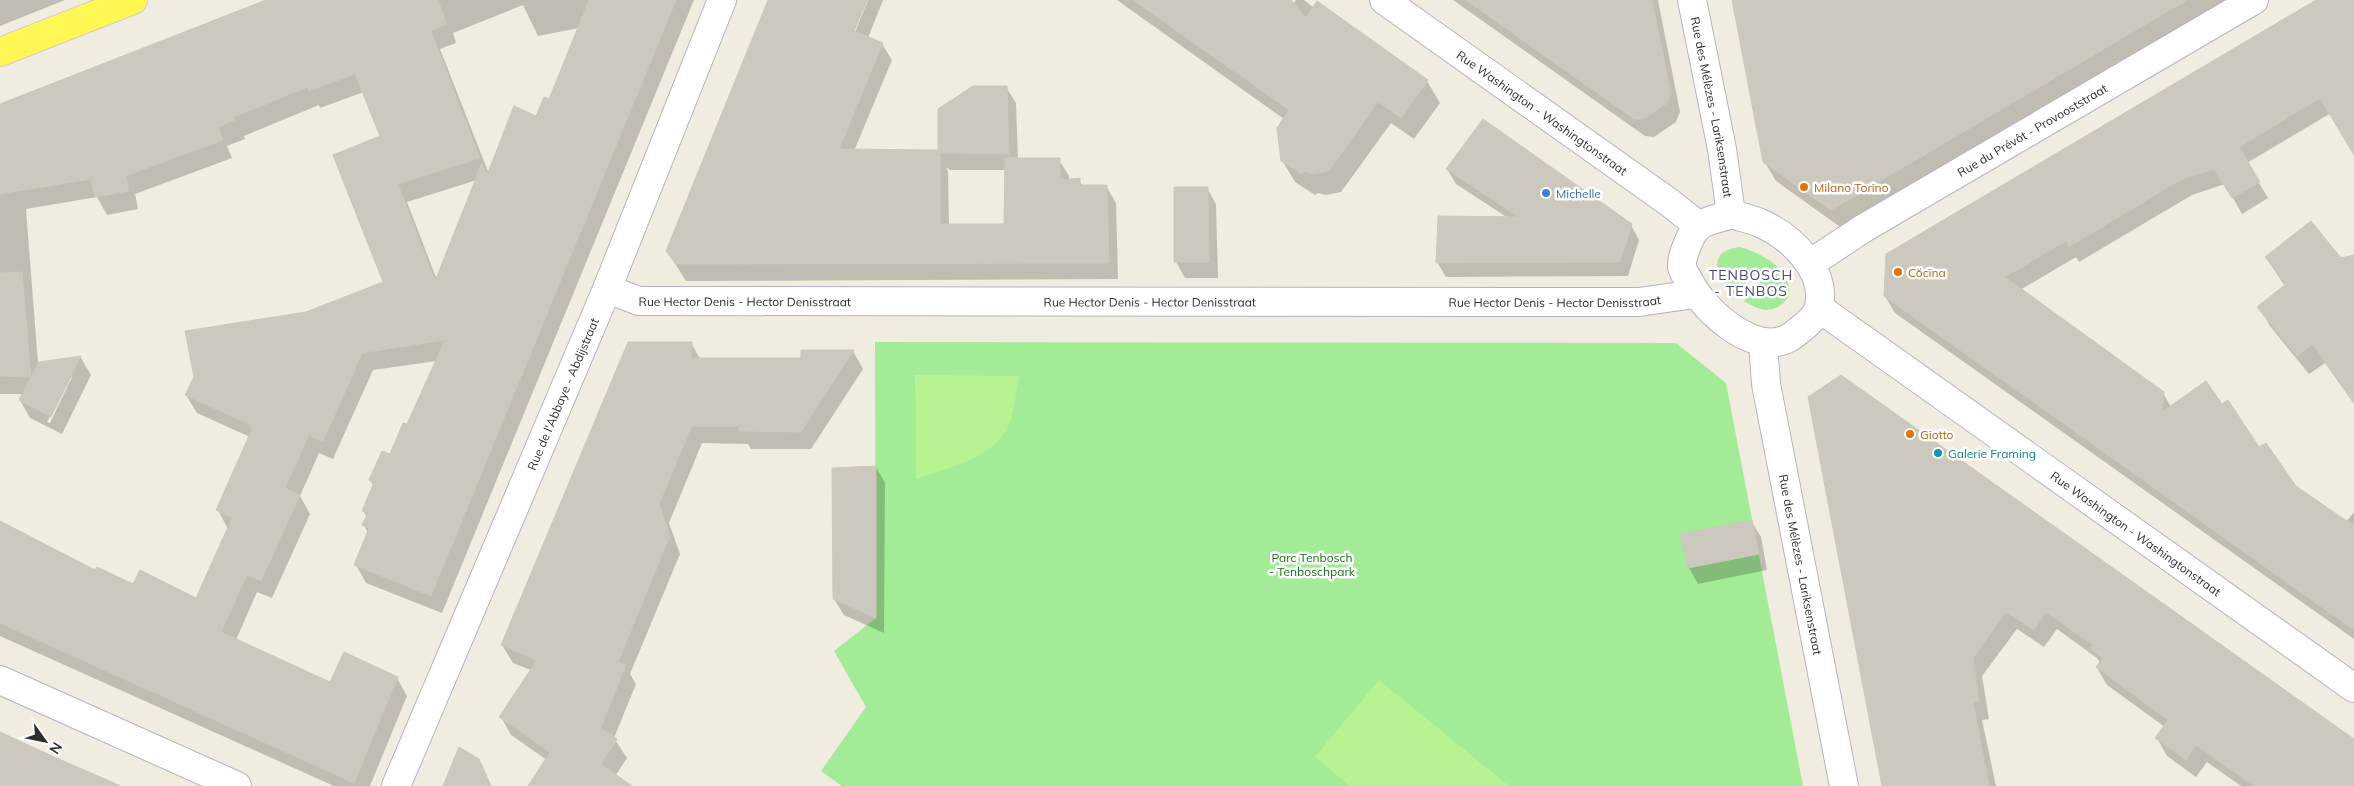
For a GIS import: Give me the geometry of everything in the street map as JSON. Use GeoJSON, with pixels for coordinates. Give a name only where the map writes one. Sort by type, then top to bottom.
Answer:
{"type":"FeatureCollection","features":[{"type":"Feature","properties":{"kind":"main road"},"geometry":{"type":"LineString","coordinates":[[0,52],[133,0]]}},
{"type":"Feature","properties":{"kind":"street","name":"Rue de l'Abbaye - Abdijstraat"},"geometry":{"type":"LineString","coordinates":[[396,786],[607,289],[722,0]]}},
{"type":"Feature","properties":{"kind":"street","name":"Rue Washington - Washingtonstraat"},"geometry":{"type":"LineString","coordinates":[[1384,0],[1670,203],[1699,226]]}},
{"type":"Feature","properties":{"kind":"street","name":"Rue des Mélèzes - Lariksenstraat"},"geometry":{"type":"LineString","coordinates":[[1692,0],[1722,149],[1731,214]]}},
{"type":"Feature","properties":{"kind":"street","name":"Rue du Prévôt - Provooststraat"},"geometry":{"type":"LineString","coordinates":[[1811,263],[1864,228],[2254,0]]}},
{"type":"Feature","properties":{"kind":"street"},"geometry":{"type":"LineString","coordinates":[[1731,214],[1761,223],[1791,243],[1811,263],[1820,285],[1819,308],[1805,326],[1787,339],[1763,343],[1743,334],[1717,318],[1695,294],[1682,267],[1687,244],[1699,226],[1731,214]]}},
{"type":"Feature","properties":{"kind":"street","name":"Rue Hector Denis - Hector Denisstraat"},"geometry":{"type":"LineString","coordinates":[[607,289],[638,301],[1639,302],[1695,294]]}},
{"type":"Feature","properties":{"kind":"street","name":"Rue Washington - Washingtonstraat"},"geometry":{"type":"LineString","coordinates":[[1819,308],[2354,688]]}},
{"type":"Feature","properties":{"kind":"street","name":"Rue des Mélèzes - Lariksenstraat"},"geometry":{"type":"LineString","coordinates":[[1763,343],[1766,384],[1844,786]]}},
{"type":"Feature","properties":{"kind":"street"},"geometry":{"type":"LineString","coordinates":[[0,680],[237,786]]}},
{"type":"Feature","properties":{"kind":"green space"},"geometry":{"type":"Polygon","coordinates":[[[1740,247],[1766,258],[1781,270],[1789,286],[1789,296],[1779,306],[1769,310],[1757,308],[1744,301],[1763,279],[1750,270],[1744,279],[1747,281],[1736,296],[1719,275],[1718,260],[1722,254],[1740,247]]]}},
{"type":"Feature","properties":{"kind":"green space","name":"Parc Tenbosch - Tenboschpark"},"geometry":{"type":"Polygon","coordinates":[[[875,342],[1676,343],[1726,383],[1803,786],[842,786],[821,771],[866,707],[834,651],[876,618],[875,342]]]}},
{"type":"Feature","properties":{"kind":"green space"},"geometry":{"type":"Polygon","coordinates":[[[915,375],[1019,376],[1012,417],[1004,434],[994,445],[970,460],[916,479],[915,375]]]}},
{"type":"Feature","properties":{"kind":"green space"},"geometry":{"type":"Polygon","coordinates":[[[1379,680],[1509,786],[1350,786],[1315,757],[1379,680]]]}},
{"type":"Feature","properties":{"kind":"building"},"geometry":{"type":"Polygon","coordinates":[[[266,0],[438,0],[447,24],[431,31],[480,158],[398,184],[435,281],[482,163],[487,175],[514,106],[536,116],[544,97],[549,99],[589,0],[676,0],[431,596],[354,565],[369,528],[362,525],[368,513],[362,511],[374,482],[369,480],[382,451],[390,454],[403,423],[407,424],[445,340],[362,353],[323,442],[309,435],[285,488],[300,495],[261,581],[247,575],[221,632],[330,682],[344,652],[398,677],[354,783],[0,623],[0,521],[95,570],[97,567],[133,584],[140,570],[196,598],[232,518],[216,510],[252,429],[250,428],[251,425],[185,395],[194,377],[185,331],[306,312],[383,282],[333,155],[380,136],[355,74],[309,91],[308,87],[234,117],[235,120],[218,127],[223,140],[126,176],[129,191],[95,197],[91,179],[0,194],[0,104],[266,0]]]}},
{"type":"Feature","properties":{"kind":"building"},"geometry":{"type":"Polygon","coordinates":[[[768,0],[867,0],[854,31],[883,43],[839,149],[938,150],[938,109],[973,86],[1007,86],[1009,154],[940,153],[940,224],[1004,224],[1005,158],[1060,158],[1060,180],[1080,178],[1080,185],[1107,185],[1109,263],[676,264],[666,251],[768,0]]]}},
{"type":"Feature","properties":{"kind":"building"},"geometry":{"type":"Polygon","coordinates":[[[1133,0],[1291,0],[1306,18],[1317,1],[1428,80],[1401,118],[1378,102],[1329,171],[1313,174],[1305,171],[1302,174],[1281,161],[1277,128],[1289,110],[1133,0]]]}},
{"type":"Feature","properties":{"kind":"building"},"geometry":{"type":"Polygon","coordinates":[[[1466,0],[1652,0],[1671,94],[1666,104],[1643,119],[1634,119],[1466,0]]]}},
{"type":"Feature","properties":{"kind":"building"},"geometry":{"type":"Polygon","coordinates":[[[1732,0],[2187,0],[1831,210],[1763,162],[1732,0]]]}},
{"type":"Feature","properties":{"kind":"building"},"geometry":{"type":"Polygon","coordinates":[[[2316,0],[2354,0],[2354,155],[2320,98],[2239,147],[2260,182],[2232,198],[2214,169],[2182,179],[2069,247],[2066,241],[2005,277],[2164,392],[2162,412],[2206,381],[2222,404],[2228,400],[2259,447],[2266,443],[2296,486],[2354,526],[2354,630],[1884,296],[1886,254],[2316,0]]]}},
{"type":"Feature","properties":{"kind":"building"},"geometry":{"type":"Polygon","coordinates":[[[1483,119],[1632,224],[1620,262],[1436,263],[1438,216],[1519,217],[1446,169],[1483,119]]]}},
{"type":"Feature","properties":{"kind":"building"},"geometry":{"type":"Polygon","coordinates":[[[1174,187],[1208,187],[1209,262],[1174,262],[1174,187]]]}},
{"type":"Feature","properties":{"kind":"building"},"geometry":{"type":"Polygon","coordinates":[[[2311,221],[2341,258],[2354,255],[2354,403],[2313,344],[2297,356],[2257,307],[2286,284],[2265,257],[2311,221]]]}},
{"type":"Feature","properties":{"kind":"building"},"geometry":{"type":"Polygon","coordinates":[[[22,272],[31,377],[0,376],[0,273],[22,272]]]}},
{"type":"Feature","properties":{"kind":"building"},"geometry":{"type":"Polygon","coordinates":[[[628,342],[692,342],[691,358],[801,358],[801,350],[854,350],[801,432],[739,431],[739,426],[692,426],[659,504],[670,536],[618,662],[626,665],[601,728],[617,739],[601,764],[632,786],[528,786],[550,752],[499,717],[537,660],[501,645],[628,342]]]}},
{"type":"Feature","properties":{"kind":"building"},"geometry":{"type":"Polygon","coordinates":[[[81,356],[51,417],[19,400],[39,362],[81,356]]]}},
{"type":"Feature","properties":{"kind":"building"},"geometry":{"type":"Polygon","coordinates":[[[1841,375],[2354,739],[2354,786],[2254,786],[2196,745],[2186,760],[2155,738],[2168,720],[2096,667],[2103,658],[2091,649],[2093,645],[2046,612],[2034,630],[2006,612],[1973,658],[1979,701],[1973,702],[1989,786],[1882,786],[1808,397],[1841,375]]]}},
{"type":"Feature","properties":{"kind":"building"},"geometry":{"type":"Polygon","coordinates":[[[876,466],[876,618],[833,599],[832,468],[876,466]]]}},
{"type":"Feature","properties":{"kind":"building"},"geometry":{"type":"Polygon","coordinates":[[[1752,520],[1759,554],[1688,568],[1680,534],[1752,520]]]}},
{"type":"Feature","properties":{"kind":"building"},"geometry":{"type":"Polygon","coordinates":[[[0,732],[52,756],[121,786],[0,786],[0,732]]]}},
{"type":"Feature","properties":{"kind":"building"},"geometry":{"type":"Polygon","coordinates":[[[459,747],[479,759],[491,786],[443,786],[459,747]]]}},
{"type":"Feature","properties":{"kind":"place","name":"Milano Torino"},"geometry":{"type":"Point","coordinates":[1804,187]}},
{"type":"Feature","properties":{"kind":"place","name":"Michelle"},"geometry":{"type":"Point","coordinates":[1546,193]}},
{"type":"Feature","properties":{"kind":"place","name":"Cŏcīna"},"geometry":{"type":"Point","coordinates":[1898,272]}},
{"type":"Feature","properties":{"kind":"place","name":"Giotto"},"geometry":{"type":"Point","coordinates":[1910,434]}},
{"type":"Feature","properties":{"kind":"place","name":"Galerie Framing"},"geometry":{"type":"Point","coordinates":[1938,453]}},
{"type":"Feature","properties":{"kind":"district","name":"TENBOSCH - TENBOS"},"geometry":{"type":"Point","coordinates":[1751,284]}}]}
